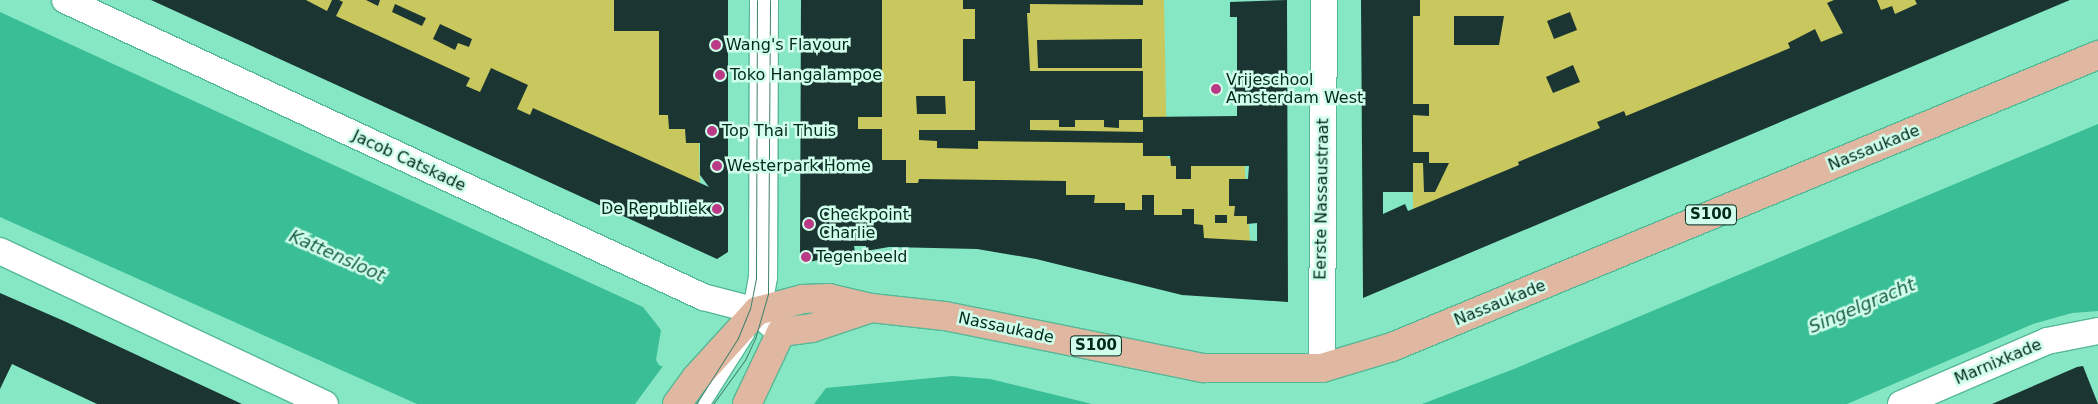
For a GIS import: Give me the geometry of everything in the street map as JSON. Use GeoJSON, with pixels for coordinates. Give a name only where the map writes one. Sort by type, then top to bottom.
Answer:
{"type":"FeatureCollection","features":[{"type":"Feature","properties":{"kind":"main road","name":"Nassaukade"},"geometry":{"type":"LineString","coordinates":[[677,404],[706,383],[757,311],[778,303],[829,298],[871,308],[945,316],[1204,368],[1322,368],[1392,347],[2098,55]]}},
{"type":"Feature","properties":{"kind":"main road","name":"Nassaukade"},"geometry":{"type":"LineString","coordinates":[[781,332],[812,328],[871,308]]}},
{"type":"Feature","properties":{"kind":"main road"},"geometry":{"type":"LineString","coordinates":[[748,402],[781,332]]}},
{"type":"Feature","properties":{"kind":"street","name":"Jacob Catskade"},"geometry":{"type":"LineString","coordinates":[[66,0],[703,297],[757,311]]}},
{"type":"Feature","properties":{"kind":"street"},"geometry":{"type":"LineString","coordinates":[[764,0],[763,276],[757,311],[781,332]]}},
{"type":"Feature","properties":{"kind":"street","name":"Eerste Nassaustraat"},"geometry":{"type":"LineString","coordinates":[[1322,368],[1324,0]]}},
{"type":"Feature","properties":{"kind":"street"},"geometry":{"type":"LineString","coordinates":[[0,251],[325,404]]}},
{"type":"Feature","properties":{"kind":"street","name":"Marnixkade"},"geometry":{"type":"LineString","coordinates":[[1902,404],[1947,395],[2046,342],[2098,331]]}},
{"type":"Feature","properties":{"kind":"lane","name":"Nassaukade"},"geometry":{"type":"LineString","coordinates":[[704,404],[706,383]]}},
{"type":"Feature","properties":{"kind":"shaded area"},"geometry":{"type":"Polygon","coordinates":[[[262,0],[696,0],[700,192],[262,0]]]}},
{"type":"Feature","properties":{"kind":"shaded area"},"geometry":{"type":"Polygon","coordinates":[[[831,0],[1164,0],[1167,158],[1244,159],[1253,283],[832,229],[831,0]]]}},
{"type":"Feature","properties":{"kind":"shaded area"},"geometry":{"type":"Polygon","coordinates":[[[1405,0],[1944,0],[1414,228],[1405,0]]]}},
{"type":"Feature","properties":{"kind":"water","name":"Kattensloot"},"geometry":{"type":"Polygon","coordinates":[[[0,12],[643,307],[661,330],[656,360],[659,365],[756,404],[417,404],[0,217],[0,12]]]}},
{"type":"Feature","properties":{"kind":"water","name":"Singelgracht"},"geometry":{"type":"Polygon","coordinates":[[[2098,124],[2098,311],[2072,313],[2033,324],[1847,404],[1422,404],[1514,369],[2098,124]]]}},
{"type":"Feature","properties":{"kind":"water"},"geometry":{"type":"Polygon","coordinates":[[[952,376],[990,379],[1092,404],[814,404],[826,388],[952,376]]]}},
{"type":"Feature","properties":{"kind":"pier"},"geometry":{"type":"Polygon","coordinates":[[[663,366],[758,404],[635,404],[663,366]]]}},
{"type":"Feature","properties":{"kind":"building"},"geometry":{"type":"Polygon","coordinates":[[[151,0],[306,0],[327,11],[332,0],[339,0],[343,2],[336,16],[470,78],[466,86],[480,92],[491,68],[528,85],[517,109],[530,115],[533,108],[709,187],[700,175],[700,143],[686,143],[685,129],[669,129],[668,115],[659,115],[659,31],[614,31],[614,0],[728,0],[728,252],[717,259],[151,0]]]}},
{"type":"Feature","properties":{"kind":"building"},"geometry":{"type":"Polygon","coordinates":[[[366,0],[380,0],[378,6],[366,0]]]}},
{"type":"Feature","properties":{"kind":"building"},"geometry":{"type":"Polygon","coordinates":[[[801,0],[882,0],[882,117],[858,117],[858,129],[882,129],[882,160],[906,160],[906,183],[918,183],[919,179],[1066,181],[1066,195],[1095,195],[1094,203],[1125,203],[1125,210],[1142,210],[1142,195],[1154,195],[1154,215],[1182,215],[1182,209],[1194,209],[1194,224],[1203,225],[1204,238],[1257,241],[1257,223],[1247,224],[1247,216],[1234,216],[1235,206],[1229,206],[1229,179],[1248,179],[1249,166],[1191,166],[1191,179],[1176,179],[1176,166],[1171,166],[1170,156],[1143,156],[1143,143],[978,141],[978,149],[937,148],[937,141],[919,140],[919,130],[975,130],[975,81],[963,81],[963,39],[975,39],[975,9],[963,9],[963,0],[1143,0],[1143,5],[1030,4],[1030,13],[1027,13],[1030,71],[1143,71],[1143,117],[1237,116],[1237,96],[1230,96],[1230,80],[1237,81],[1237,17],[1230,17],[1230,2],[1287,0],[1288,302],[1182,295],[1036,259],[977,249],[889,247],[866,251],[866,246],[854,246],[855,252],[809,262],[800,255],[801,0]],[[1030,120],[1030,130],[1143,132],[1143,120],[1119,120],[1119,128],[1104,127],[1104,120],[1075,120],[1075,127],[1059,127],[1059,120],[1030,120]]]}},
{"type":"Feature","properties":{"kind":"building"},"geometry":{"type":"Polygon","coordinates":[[[1361,0],[1420,0],[1420,16],[1413,16],[1413,104],[1429,104],[1429,116],[1413,115],[1413,152],[1429,152],[1429,163],[1449,163],[1435,192],[1424,192],[1423,163],[1413,163],[1413,192],[1383,192],[1383,214],[1405,204],[1408,211],[1519,165],[1518,162],[1600,128],[1597,122],[1624,111],[1626,116],[1790,48],[1788,43],[1815,29],[1821,42],[1843,33],[1827,3],[1834,0],[1877,0],[1881,10],[1892,6],[1895,14],[1917,4],[1915,0],[2070,0],[1363,298],[1361,0]]]}},
{"type":"Feature","properties":{"kind":"building"},"geometry":{"type":"Polygon","coordinates":[[[395,4],[426,18],[422,26],[392,12],[395,4]]]}},
{"type":"Feature","properties":{"kind":"building"},"geometry":{"type":"Polygon","coordinates":[[[1570,12],[1577,30],[1554,39],[1547,21],[1570,12]]]}},
{"type":"Feature","properties":{"kind":"building"},"geometry":{"type":"Polygon","coordinates":[[[1454,16],[1504,16],[1499,45],[1454,45],[1454,16]]]}},
{"type":"Feature","properties":{"kind":"building"},"geometry":{"type":"Polygon","coordinates":[[[440,24],[472,39],[469,47],[458,43],[455,50],[433,39],[440,24]]]}},
{"type":"Feature","properties":{"kind":"building"},"geometry":{"type":"Polygon","coordinates":[[[1142,39],[1142,68],[1038,68],[1037,40],[1142,39]]]}},
{"type":"Feature","properties":{"kind":"building"},"geometry":{"type":"Polygon","coordinates":[[[1573,65],[1580,82],[1553,93],[1546,77],[1573,65]]]}},
{"type":"Feature","properties":{"kind":"building"},"geometry":{"type":"Polygon","coordinates":[[[916,96],[945,96],[946,114],[917,114],[916,96]]]}},
{"type":"Feature","properties":{"kind":"building"},"geometry":{"type":"Polygon","coordinates":[[[1215,215],[1227,215],[1227,223],[1215,223],[1215,215]]]}},
{"type":"Feature","properties":{"kind":"building"},"geometry":{"type":"Polygon","coordinates":[[[0,293],[242,404],[97,404],[12,364],[0,389],[0,293]]]}},
{"type":"Feature","properties":{"kind":"building"},"geometry":{"type":"Polygon","coordinates":[[[2083,366],[2098,404],[1992,404],[2077,367],[2083,366]]]}},
{"type":"Feature","properties":{"kind":"tram line"},"geometry":{"type":"LineString","coordinates":[[696,404],[738,338],[750,309],[756,279],[757,0]]}},
{"type":"Feature","properties":{"kind":"tram line"},"geometry":{"type":"LineString","coordinates":[[713,404],[745,360],[755,339],[768,294],[770,0]]}},
{"type":"Feature","properties":{"kind":"place","name":"Wang's Flavour"},"geometry":{"type":"Point","coordinates":[716,45]}},
{"type":"Feature","properties":{"kind":"place","name":"Toko Hangalampoe"},"geometry":{"type":"Point","coordinates":[720,75]}},
{"type":"Feature","properties":{"kind":"place","name":"Vrijeschool Amsterdam West"},"geometry":{"type":"Point","coordinates":[1216,89]}},
{"type":"Feature","properties":{"kind":"place","name":"Top Thai Thuis"},"geometry":{"type":"Point","coordinates":[712,131]}},
{"type":"Feature","properties":{"kind":"place","name":"Westerpark Home"},"geometry":{"type":"Point","coordinates":[717,166]}},
{"type":"Feature","properties":{"kind":"place","name":"De Republiek"},"geometry":{"type":"Point","coordinates":[717,209]}},
{"type":"Feature","properties":{"kind":"place","name":"Checkpoint Charlie"},"geometry":{"type":"Point","coordinates":[809,224]}},
{"type":"Feature","properties":{"kind":"place","name":"Tegenbeeld"},"geometry":{"type":"Point","coordinates":[806,257]}}]}
